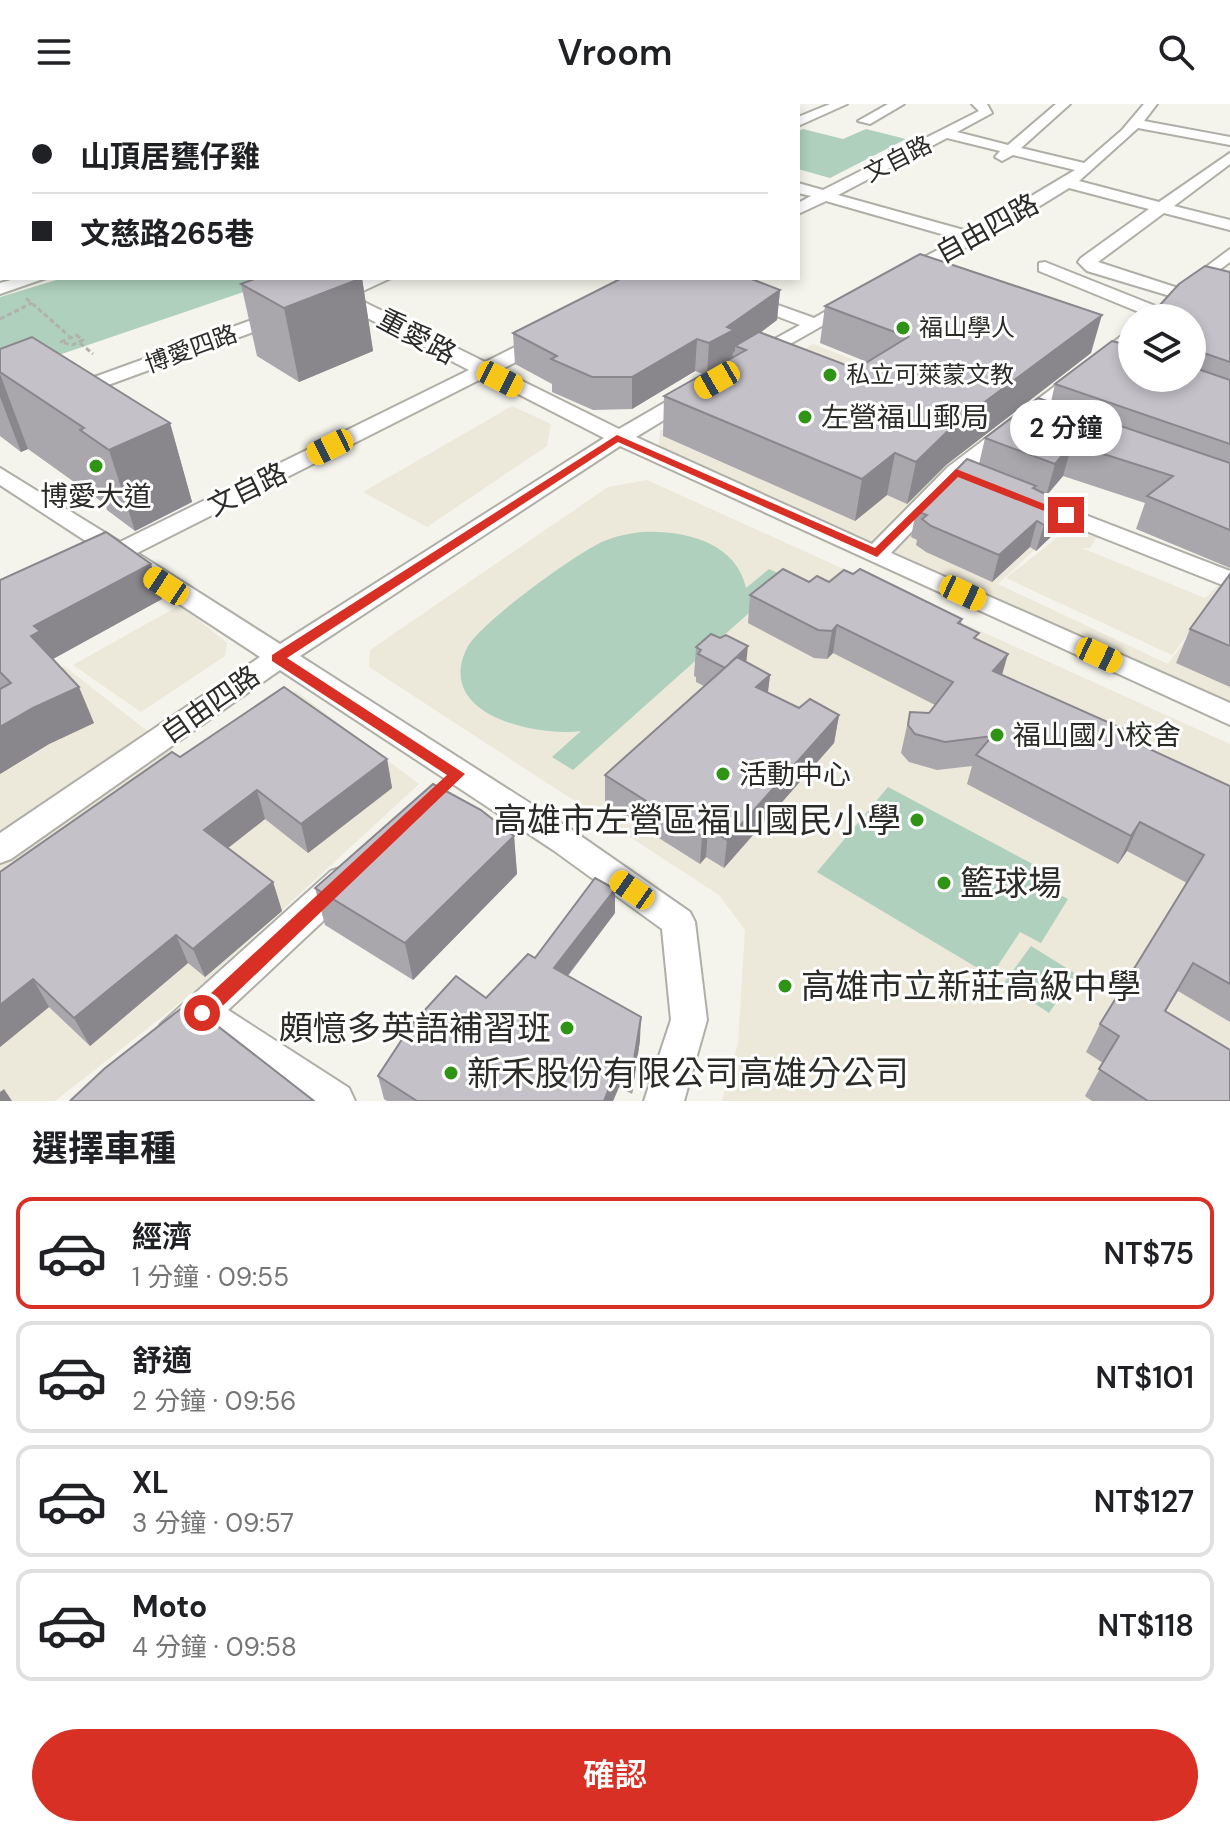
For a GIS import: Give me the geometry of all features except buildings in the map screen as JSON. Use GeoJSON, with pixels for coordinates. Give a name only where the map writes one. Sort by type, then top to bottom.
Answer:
{"type":"FeatureCollection","features":[{"type":"Feature","properties":{"kind":"street"},"geometry":{"type":"LineString","coordinates":[[812,110],[841,104]]}},
{"type":"Feature","properties":{"kind":"street"},"geometry":{"type":"LineString","coordinates":[[865,121],[898,104]]}},
{"type":"Feature","properties":{"kind":"street","name":"文自路"},"geometry":{"type":"LineString","coordinates":[[800,208],[985,113],[981,104]]}},
{"type":"Feature","properties":{"kind":"street"},"geometry":{"type":"LineString","coordinates":[[995,161],[1013,151],[1064,104]]}},
{"type":"Feature","properties":{"kind":"street","name":"自由四路"},"geometry":{"type":"LineString","coordinates":[[736,369],[1068,183],[1136,124],[1151,104]]}},
{"type":"Feature","properties":{"kind":"street"},"geometry":{"type":"LineString","coordinates":[[1136,124],[1230,141]]}},
{"type":"Feature","properties":{"kind":"street"},"geometry":{"type":"LineString","coordinates":[[947,134],[1085,168]]}},
{"type":"Feature","properties":{"kind":"street"},"geometry":{"type":"LineString","coordinates":[[1217,291],[1186,289],[1093,267],[1087,262],[1230,157]]}},
{"type":"Feature","properties":{"kind":"street"},"geometry":{"type":"LineString","coordinates":[[1068,183],[1230,225]]}},
{"type":"Feature","properties":{"kind":"street"},"geometry":{"type":"LineString","coordinates":[[800,189],[971,237]]}},
{"type":"Feature","properties":{"kind":"street"},"geometry":{"type":"LineString","coordinates":[[1168,304],[1230,254]]}},
{"type":"Feature","properties":{"kind":"street"},"geometry":{"type":"LineString","coordinates":[[1045,267],[1127,304]]}},
{"type":"Feature","properties":{"kind":"street"},"geometry":{"type":"LineString","coordinates":[[0,289],[30,280]]}},
{"type":"Feature","properties":{"kind":"street","name":"博愛四路"},"geometry":{"type":"LineString","coordinates":[[324,284],[304,308],[58,388],[324,284],[363,280]]}},
{"type":"Feature","properties":{"kind":"street"},"geometry":{"type":"LineString","coordinates":[[692,280],[814,324]]}},
{"type":"Feature","properties":{"kind":"street"},"geometry":{"type":"LineString","coordinates":[[889,283],[932,287]]}},
{"type":"Feature","properties":{"kind":"street","name":"重愛路"},"geometry":{"type":"LineString","coordinates":[[324,284],[484,371],[617,438],[1230,715]]}},
{"type":"Feature","properties":{"kind":"street","name":"文自路"},"geometry":{"type":"LineString","coordinates":[[78,573],[569,327]]}},
{"type":"Feature","properties":{"kind":"street"},"geometry":{"type":"LineString","coordinates":[[1082,340],[1111,359]]}},
{"type":"Feature","properties":{"kind":"street"},"geometry":{"type":"LineString","coordinates":[[877,553],[956,472],[1111,359],[1118,351]]}},
{"type":"Feature","properties":{"kind":"street","name":"自由四路"},"geometry":{"type":"LineString","coordinates":[[0,850],[277,658],[617,438],[710,384]]}},
{"type":"Feature","properties":{"kind":"street"},"geometry":{"type":"LineString","coordinates":[[1028,418],[1057,428]]}},
{"type":"Feature","properties":{"kind":"street"},"geometry":{"type":"LineString","coordinates":[[956,472],[985,484]]}},
{"type":"Feature","properties":{"kind":"street"},"geometry":{"type":"LineString","coordinates":[[0,475],[277,658],[446,785],[564,841],[678,922],[689,1020],[664,1101]]}},
{"type":"Feature","properties":{"kind":"street"},"geometry":{"type":"LineString","coordinates":[[1014,495],[1230,580]]}},
{"type":"Feature","properties":{"kind":"street"},"geometry":{"type":"LineString","coordinates":[[154,1052],[202,1013],[365,861]]}},
{"type":"Feature","properties":{"kind":"street"},"geometry":{"type":"LineString","coordinates":[[202,1013],[335,1101]]}},
{"type":"Feature","properties":{"kind":"path"},"geometry":{"type":"LineString","coordinates":[[23,295],[69,336],[82,336],[84,338],[80,343]]}},
{"type":"Feature","properties":{"kind":"path"},"geometry":{"type":"LineString","coordinates":[[0,319],[32,303]]}},
{"type":"Feature","properties":{"kind":"path"},"geometry":{"type":"LineString","coordinates":[[69,336],[62,344],[80,343],[93,354]]}},
{"type":"Feature","properties":{"kind":"shaded area"},"geometry":{"type":"Polygon","coordinates":[[[813,344],[898,377],[955,457],[943,471],[1065,521],[998,584],[1168,664],[1197,623],[1172,655],[1006,578],[1067,530],[1097,537],[1090,548],[1082,548],[1205,598],[1217,586],[1230,590],[1230,716],[659,446],[660,431],[759,371],[764,373],[813,344]]]}},
{"type":"Feature","properties":{"kind":"shaded area"},"geometry":{"type":"Polygon","coordinates":[[[512,406],[551,424],[547,446],[427,527],[363,492],[512,406]]]}},
{"type":"Feature","properties":{"kind":"shaded area","name":"高雄市左營區福山國民小學"},"geometry":{"type":"Polygon","coordinates":[[[647,480],[1230,744],[1230,1101],[722,1101],[738,1043],[745,930],[719,895],[369,667],[370,650],[608,487],[647,480]]]}},
{"type":"Feature","properties":{"kind":"shaded area"},"geometry":{"type":"Polygon","coordinates":[[[180,605],[227,643],[225,656],[141,712],[73,665],[180,605]]]}},
{"type":"Feature","properties":{"kind":"shaded area"},"geometry":{"type":"Polygon","coordinates":[[[64,666],[186,761],[296,691],[419,784],[190,995],[55,1101],[0,1101],[0,703],[64,666]]]}},
{"type":"Feature","properties":{"kind":"green space"},"geometry":{"type":"Polygon","coordinates":[[[866,129],[906,139],[830,178],[800,170],[800,130],[843,139],[866,129]]]}},
{"type":"Feature","properties":{"kind":"green space"},"geometry":{"type":"Polygon","coordinates":[[[56,280],[272,280],[0,375],[0,297],[56,280]]]}},
{"type":"Feature","properties":{"kind":"green space"},"geometry":{"type":"Polygon","coordinates":[[[642,532],[675,533],[706,542],[731,560],[746,588],[769,569],[788,578],[573,770],[552,757],[581,731],[540,730],[516,725],[495,717],[477,705],[465,690],[461,671],[467,648],[506,608],[566,564],[607,540],[642,532]]]}},
{"type":"Feature","properties":{"kind":"green space","name":"籃球場"},"geometry":{"type":"Polygon","coordinates":[[[888,787],[1057,877],[1049,889],[1068,899],[1041,943],[1020,932],[991,976],[817,872],[888,787]]]}},
{"type":"Feature","properties":{"kind":"green space"},"geometry":{"type":"Polygon","coordinates":[[[1031,946],[1076,974],[1049,1013],[1004,983],[1031,946]]]}},
{"type":"Feature","properties":{"kind":"place","name":"福山學人"},"geometry":{"type":"Point","coordinates":[903,328]}},
{"type":"Feature","properties":{"kind":"place","name":"私立可萊蒙文教"},"geometry":{"type":"Point","coordinates":[830,375]}},
{"type":"Feature","properties":{"kind":"place","name":"左營福山郵局"},"geometry":{"type":"Point","coordinates":[805,417]}},
{"type":"Feature","properties":{"kind":"place","name":"博愛大道"},"geometry":{"type":"Point","coordinates":[96,466]}},
{"type":"Feature","properties":{"kind":"place","name":"福山國小校舍"},"geometry":{"type":"Point","coordinates":[997,735]}},
{"type":"Feature","properties":{"kind":"place","name":"活動中心"},"geometry":{"type":"Point","coordinates":[723,774]}},
{"type":"Feature","properties":{"kind":"place","name":"高雄市左營區福山國民小學"},"geometry":{"type":"Point","coordinates":[917,820]}},
{"type":"Feature","properties":{"kind":"place","name":"籃球場"},"geometry":{"type":"Point","coordinates":[944,883]}},
{"type":"Feature","properties":{"kind":"place","name":"高雄市立新莊高級中學"},"geometry":{"type":"Point","coordinates":[785,986]}},
{"type":"Feature","properties":{"kind":"place","name":"頗憶多英語補習班"},"geometry":{"type":"Point","coordinates":[567,1028]}},
{"type":"Feature","properties":{"kind":"place","name":"新禾股份有限公司高雄分公司"},"geometry":{"type":"Point","coordinates":[451,1073]}},
{"type":"Feature","properties":{"kind":"route"},"geometry":{"type":"LineString","coordinates":[[202,1013],[458,774],[277,658],[617,438],[877,553],[956,472],[1066,515]]}}]}
